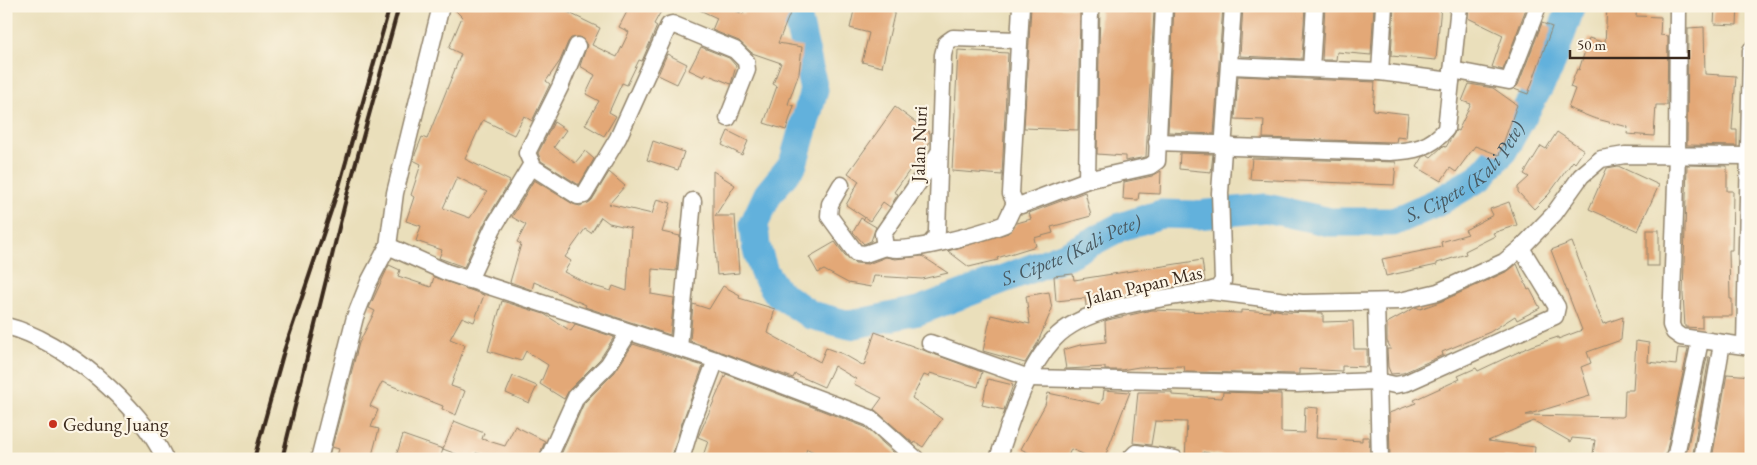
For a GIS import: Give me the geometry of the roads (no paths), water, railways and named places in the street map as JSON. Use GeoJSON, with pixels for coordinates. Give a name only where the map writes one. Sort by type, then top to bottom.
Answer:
{"type":"FeatureCollection","features":[{"type":"Feature","properties":{"kind":"street"},"geometry":{"type":"LineString","coordinates":[[319,459],[355,317],[369,282],[388,246],[395,193],[441,6]]}},
{"type":"Feature","properties":{"kind":"street"},"geometry":{"type":"LineString","coordinates":[[1021,6],[1011,194],[1015,203],[1021,205],[1087,180],[1155,164],[1158,157],[1157,142],[1164,6]]}},
{"type":"Feature","properties":{"kind":"street"},"geometry":{"type":"LineString","coordinates":[[1087,180],[1090,6]]}},
{"type":"Feature","properties":{"kind":"street","name":"Jalan Papan Mas"},"geometry":{"type":"LineString","coordinates":[[1004,457],[1028,378],[1055,338],[1075,324],[1096,313],[1209,291],[1218,288],[1223,281],[1220,193],[1225,144],[1233,6]]}},
{"type":"Feature","properties":{"kind":"street"},"geometry":{"type":"LineString","coordinates":[[1311,69],[1314,6]]}},
{"type":"Feature","properties":{"kind":"street"},"geometry":{"type":"LineString","coordinates":[[1380,72],[1384,6]]}},
{"type":"Feature","properties":{"kind":"street"},"geometry":{"type":"LineString","coordinates":[[1230,66],[1452,76],[1509,82],[1538,6]]}},
{"type":"Feature","properties":{"kind":"street"},"geometry":{"type":"LineString","coordinates":[[1678,6],[1677,155],[1671,326],[1674,332],[1681,337],[1748,346],[1751,50]]}},
{"type":"Feature","properties":{"kind":"street"},"geometry":{"type":"LineString","coordinates":[[1157,142],[1225,144],[1234,147],[1412,151],[1438,138],[1446,129],[1460,8]]}},
{"type":"Feature","properties":{"kind":"street"},"geometry":{"type":"LineString","coordinates":[[531,166],[578,196],[584,195],[618,138],[672,24],[735,50],[747,63],[747,70],[728,118]]}},
{"type":"Feature","properties":{"kind":"street","name":"Jalan Nuri"},"geometry":{"type":"LineString","coordinates":[[930,244],[936,237],[943,54],[946,44],[953,38],[1018,40]]}},
{"type":"Feature","properties":{"kind":"street"},"geometry":{"type":"LineString","coordinates":[[469,280],[493,228],[533,163],[528,152],[578,46]]}},
{"type":"Feature","properties":{"kind":"street"},"geometry":{"type":"LineString","coordinates":[[885,247],[883,234],[938,154]]}},
{"type":"Feature","properties":{"kind":"street"},"geometry":{"type":"LineString","coordinates":[[1209,291],[1302,302],[1400,301],[1438,292],[1504,262],[1521,248],[1554,214],[1581,176],[1601,159],[1625,155],[1749,156]]}},
{"type":"Feature","properties":{"kind":"street"},"geometry":{"type":"LineString","coordinates":[[841,185],[829,208],[831,221],[856,253],[865,254],[885,247],[891,250],[973,236],[1005,224],[1015,203]]}},
{"type":"Feature","properties":{"kind":"street"},"geometry":{"type":"LineString","coordinates":[[679,348],[693,201]]}},
{"type":"Feature","properties":{"kind":"street"},"geometry":{"type":"LineString","coordinates":[[388,246],[469,280],[716,360],[870,418],[916,459]]}},
{"type":"Feature","properties":{"kind":"street"},"geometry":{"type":"LineString","coordinates":[[930,343],[1028,378],[1298,384],[1376,381],[1395,384],[1406,383],[1554,316],[1557,307],[1521,248]]}},
{"type":"Feature","properties":{"kind":"street"},"geometry":{"type":"LineString","coordinates":[[1376,302],[1376,381],[1380,459]]}},
{"type":"Feature","properties":{"kind":"street"},"geometry":{"type":"LineString","coordinates":[[6,326],[31,334],[92,371],[140,420],[158,444],[165,459]]}},
{"type":"Feature","properties":{"kind":"street"},"geometry":{"type":"LineString","coordinates":[[548,459],[576,398],[608,365],[629,332]]}},
{"type":"Feature","properties":{"kind":"street"},"geometry":{"type":"LineString","coordinates":[[1675,459],[1700,340]]}},
{"type":"Feature","properties":{"kind":"street"},"geometry":{"type":"LineString","coordinates":[[1702,459],[1722,343]]}},
{"type":"Feature","properties":{"kind":"street"},"geometry":{"type":"LineString","coordinates":[[681,459],[716,360]]}},
{"type":"Feature","properties":{"kind":"street"},"geometry":{"type":"LineString","coordinates":[[1130,459],[1134,453],[1138,453],[1175,459]]}},
{"type":"Feature","properties":{"kind":"waterway","name":"S. Cipete (Kali Pete)"},"geometry":{"type":"LineString","coordinates":[[795,6],[814,90],[793,164],[768,194],[754,224],[756,246],[764,272],[777,292],[811,315],[850,325],[918,311],[1067,255],[1120,227],[1161,214],[1197,215],[1266,208],[1330,222],[1393,222],[1436,203],[1480,177],[1503,151],[1549,69],[1571,6]]}},
{"type":"Feature","properties":{"kind":"railway"},"geometry":{"type":"LineString","coordinates":[[254,459],[284,351],[338,190],[390,6]]}},
{"type":"Feature","properties":{"kind":"railway"},"geometry":{"type":"LineString","coordinates":[[282,459],[347,195],[399,6]]}},
{"type":"Feature","properties":{"kind":"place","name":"Gedung Juang"},"geometry":{"type":"Point","coordinates":[53,424]}}]}
